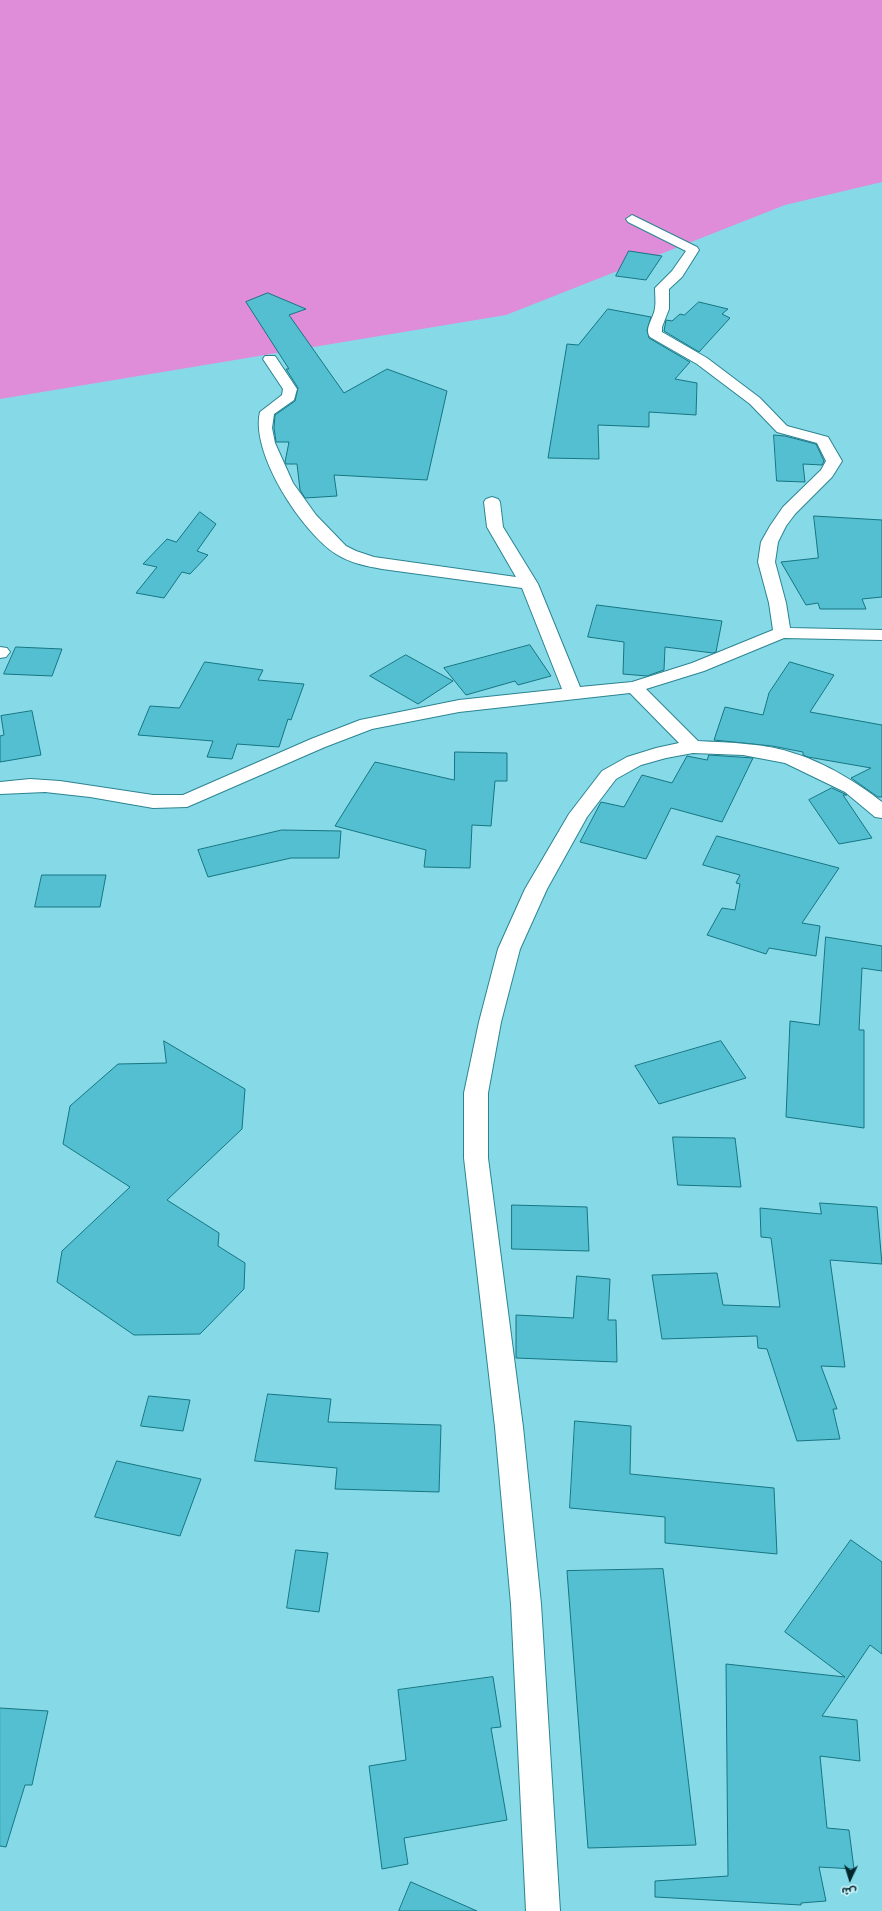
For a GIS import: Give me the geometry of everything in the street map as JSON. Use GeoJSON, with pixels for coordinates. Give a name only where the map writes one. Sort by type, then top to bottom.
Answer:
{"type":"FeatureCollection","features":[{"type":"Feature","properties":{"kind":"street"},"geometry":{"type":"LineString","coordinates":[[632,219],[693,250],[677,274],[662,288],[662,309],[655,327],[655,334],[702,361],[755,401],[782,429],[823,440],[834,461],[829,470],[796,501],[781,521],[771,539],[767,553],[782,633]]}},
{"type":"Feature","properties":{"kind":"street"},"geometry":{"type":"LineString","coordinates":[[270,359],[290,389],[291,393],[289,397],[268,412],[265,430],[268,447],[283,480],[309,518],[334,545],[349,555],[368,560],[529,584]]}},
{"type":"Feature","properties":{"kind":"street"},"geometry":{"type":"LineString","coordinates":[[492,502],[495,527],[529,584],[572,694]]}},
{"type":"Feature","properties":{"kind":"street"},"geometry":{"type":"LineString","coordinates":[[0,788],[12,786],[72,788],[170,804],[187,801],[318,743],[367,724],[459,706],[634,687],[692,669],[782,633],[882,635]]}},
{"type":"Feature","properties":{"kind":"street"},"geometry":{"type":"LineString","coordinates":[[634,687],[692,747]]}},
{"type":"Feature","properties":{"kind":"street"},"geometry":{"type":"LineString","coordinates":[[543,1911],[526,1604],[508,1427],[476,1158],[476,1093],[490,1022],[508,949],[536,889],[580,814],[609,775],[634,761],[663,752],[692,747],[743,749],[790,758],[852,788],[882,812]]}},
{"type":"Feature","properties":{"kind":"shaded area"},"geometry":{"type":"Polygon","coordinates":[[[0,0],[882,0],[882,182],[785,205],[506,315],[0,399],[0,0]]]}},
{"type":"Feature","properties":{"kind":"building"},"geometry":{"type":"Polygon","coordinates":[[[629,251],[662,256],[646,280],[616,276],[629,251]]]}},
{"type":"Feature","properties":{"kind":"building"},"geometry":{"type":"Polygon","coordinates":[[[268,293],[306,309],[289,315],[344,393],[387,369],[447,391],[427,480],[334,475],[337,496],[305,498],[300,490],[297,464],[286,464],[285,462],[289,442],[276,442],[274,428],[275,415],[295,401],[298,388],[286,369],[289,369],[246,302],[268,293]]]}},
{"type":"Feature","properties":{"kind":"building"},"geometry":{"type":"Polygon","coordinates":[[[699,302],[728,309],[722,314],[730,318],[699,352],[664,331],[666,320],[672,321],[680,314],[684,315],[699,302]]]}},
{"type":"Feature","properties":{"kind":"building"},"geometry":{"type":"Polygon","coordinates":[[[608,309],[651,317],[647,330],[649,338],[690,362],[675,379],[697,383],[696,415],[649,412],[649,427],[598,425],[599,459],[548,458],[567,344],[578,345],[608,309]]]}},
{"type":"Feature","properties":{"kind":"building"},"geometry":{"type":"Polygon","coordinates":[[[774,435],[785,436],[816,444],[824,461],[822,465],[803,464],[805,482],[777,481],[774,435]]]}},
{"type":"Feature","properties":{"kind":"building"},"geometry":{"type":"Polygon","coordinates":[[[200,512],[216,524],[197,551],[208,555],[190,574],[182,572],[164,598],[136,593],[157,567],[143,564],[167,539],[176,542],[200,512]]]}},
{"type":"Feature","properties":{"kind":"building"},"geometry":{"type":"Polygon","coordinates":[[[814,516],[882,520],[882,597],[862,599],[866,609],[820,609],[818,603],[806,605],[781,562],[818,558],[814,516]]]}},
{"type":"Feature","properties":{"kind":"building"},"geometry":{"type":"Polygon","coordinates":[[[597,605],[722,621],[716,652],[713,653],[665,647],[664,670],[647,676],[623,674],[624,642],[588,637],[597,605]]]}},
{"type":"Feature","properties":{"kind":"building"},"geometry":{"type":"Polygon","coordinates":[[[530,645],[551,676],[518,685],[515,681],[466,695],[444,668],[530,645]]]}},
{"type":"Feature","properties":{"kind":"building"},"geometry":{"type":"Polygon","coordinates":[[[16,647],[62,649],[52,676],[4,674],[16,647]]]}},
{"type":"Feature","properties":{"kind":"building"},"geometry":{"type":"Polygon","coordinates":[[[406,655],[453,681],[418,704],[370,676],[406,655]]]}},
{"type":"Feature","properties":{"kind":"building"},"geometry":{"type":"Polygon","coordinates":[[[205,662],[263,670],[258,680],[304,684],[291,720],[288,719],[279,747],[237,744],[232,759],[207,757],[213,741],[138,735],[150,706],[179,708],[205,662]]]}},
{"type":"Feature","properties":{"kind":"building"},"geometry":{"type":"Polygon","coordinates":[[[790,662],[834,675],[810,712],[882,725],[882,797],[878,797],[851,778],[871,768],[808,757],[803,755],[803,752],[772,746],[714,740],[725,707],[763,715],[769,693],[790,662]]]}},
{"type":"Feature","properties":{"kind":"building"},"geometry":{"type":"Polygon","coordinates":[[[32,711],[41,755],[0,762],[0,736],[4,735],[1,716],[32,711]]]}},
{"type":"Feature","properties":{"kind":"building"},"geometry":{"type":"Polygon","coordinates":[[[455,752],[507,753],[507,781],[495,781],[491,826],[472,825],[470,868],[424,867],[426,850],[335,826],[375,762],[454,780],[455,752]]]}},
{"type":"Feature","properties":{"kind":"building"},"geometry":{"type":"Polygon","coordinates":[[[709,755],[753,758],[722,822],[671,808],[646,859],[580,842],[601,802],[624,807],[642,775],[672,783],[687,756],[707,760],[709,755]]]}},
{"type":"Feature","properties":{"kind":"building"},"geometry":{"type":"Polygon","coordinates":[[[832,788],[847,795],[843,795],[872,838],[839,844],[809,800],[832,788]]]}},
{"type":"Feature","properties":{"kind":"building"},"geometry":{"type":"Polygon","coordinates":[[[282,830],[341,831],[339,858],[291,858],[208,877],[198,850],[282,830]]]}},
{"type":"Feature","properties":{"kind":"building"},"geometry":{"type":"Polygon","coordinates":[[[717,836],[839,868],[802,923],[820,926],[816,956],[769,948],[766,954],[707,935],[722,908],[735,910],[740,884],[736,883],[740,875],[703,865],[717,836]]]}},
{"type":"Feature","properties":{"kind":"building"},"geometry":{"type":"Polygon","coordinates":[[[42,875],[106,875],[100,907],[35,907],[42,875]]]}},
{"type":"Feature","properties":{"kind":"building"},"geometry":{"type":"Polygon","coordinates":[[[826,937],[882,946],[882,971],[862,968],[859,1030],[864,1030],[864,1128],[786,1117],[790,1021],[819,1025],[826,937]]]}},
{"type":"Feature","properties":{"kind":"building"},"geometry":{"type":"Polygon","coordinates":[[[164,1041],[245,1089],[242,1129],[167,1200],[219,1233],[218,1246],[245,1263],[244,1289],[200,1334],[134,1335],[57,1282],[62,1251],[130,1187],[63,1144],[70,1106],[118,1064],[166,1063],[164,1041]]]}},
{"type":"Feature","properties":{"kind":"building"},"geometry":{"type":"Polygon","coordinates":[[[721,1041],[746,1078],[659,1104],[635,1066],[721,1041]]]}},
{"type":"Feature","properties":{"kind":"building"},"geometry":{"type":"Polygon","coordinates":[[[673,1137],[735,1138],[741,1187],[678,1185],[673,1137]]]}},
{"type":"Feature","properties":{"kind":"building"},"geometry":{"type":"Polygon","coordinates":[[[820,1203],[877,1207],[882,1264],[830,1260],[845,1367],[821,1366],[837,1409],[833,1409],[840,1439],[797,1441],[767,1349],[758,1348],[757,1336],[662,1339],[652,1275],[717,1273],[723,1305],[780,1307],[771,1238],[761,1237],[760,1208],[821,1214],[820,1203]]]}},
{"type":"Feature","properties":{"kind":"building"},"geometry":{"type":"Polygon","coordinates":[[[512,1205],[587,1207],[589,1251],[512,1249],[512,1205]]]}},
{"type":"Feature","properties":{"kind":"building"},"geometry":{"type":"Polygon","coordinates":[[[577,1276],[610,1279],[608,1320],[616,1320],[617,1362],[516,1358],[516,1315],[573,1318],[577,1276]]]}},
{"type":"Feature","properties":{"kind":"building"},"geometry":{"type":"Polygon","coordinates":[[[268,1394],[331,1399],[328,1422],[441,1425],[439,1492],[335,1489],[337,1468],[255,1461],[268,1394]]]}},
{"type":"Feature","properties":{"kind":"building"},"geometry":{"type":"Polygon","coordinates":[[[149,1396],[190,1400],[183,1431],[141,1426],[149,1396]]]}},
{"type":"Feature","properties":{"kind":"building"},"geometry":{"type":"Polygon","coordinates":[[[575,1421],[631,1426],[630,1474],[774,1488],[777,1554],[665,1543],[665,1517],[570,1508],[575,1421]]]}},
{"type":"Feature","properties":{"kind":"building"},"geometry":{"type":"Polygon","coordinates":[[[117,1461],[201,1479],[180,1536],[95,1517],[117,1461]]]}},
{"type":"Feature","properties":{"kind":"building"},"geometry":{"type":"Polygon","coordinates":[[[851,1540],[882,1562],[882,1654],[870,1645],[822,1716],[857,1720],[860,1761],[820,1756],[827,1828],[849,1830],[854,1869],[819,1867],[826,1901],[801,1903],[801,1905],[655,1897],[655,1881],[728,1876],[726,1664],[845,1677],[785,1632],[851,1540]]]}},
{"type":"Feature","properties":{"kind":"building"},"geometry":{"type":"Polygon","coordinates":[[[296,1550],[328,1553],[319,1612],[287,1608],[296,1550]]]}},
{"type":"Feature","properties":{"kind":"building"},"geometry":{"type":"Polygon","coordinates":[[[663,1569],[696,1845],[588,1848],[567,1571],[663,1569]]]}},
{"type":"Feature","properties":{"kind":"building"},"geometry":{"type":"Polygon","coordinates":[[[493,1677],[501,1727],[491,1728],[507,1820],[404,1838],[408,1864],[382,1869],[369,1766],[406,1760],[398,1690],[493,1677]]]}},
{"type":"Feature","properties":{"kind":"building"},"geometry":{"type":"Polygon","coordinates":[[[0,1708],[48,1711],[32,1785],[25,1785],[6,1847],[0,1846],[0,1708]]]}},
{"type":"Feature","properties":{"kind":"building"},"geometry":{"type":"Polygon","coordinates":[[[411,1882],[477,1911],[399,1911],[411,1882]]]}}]}
